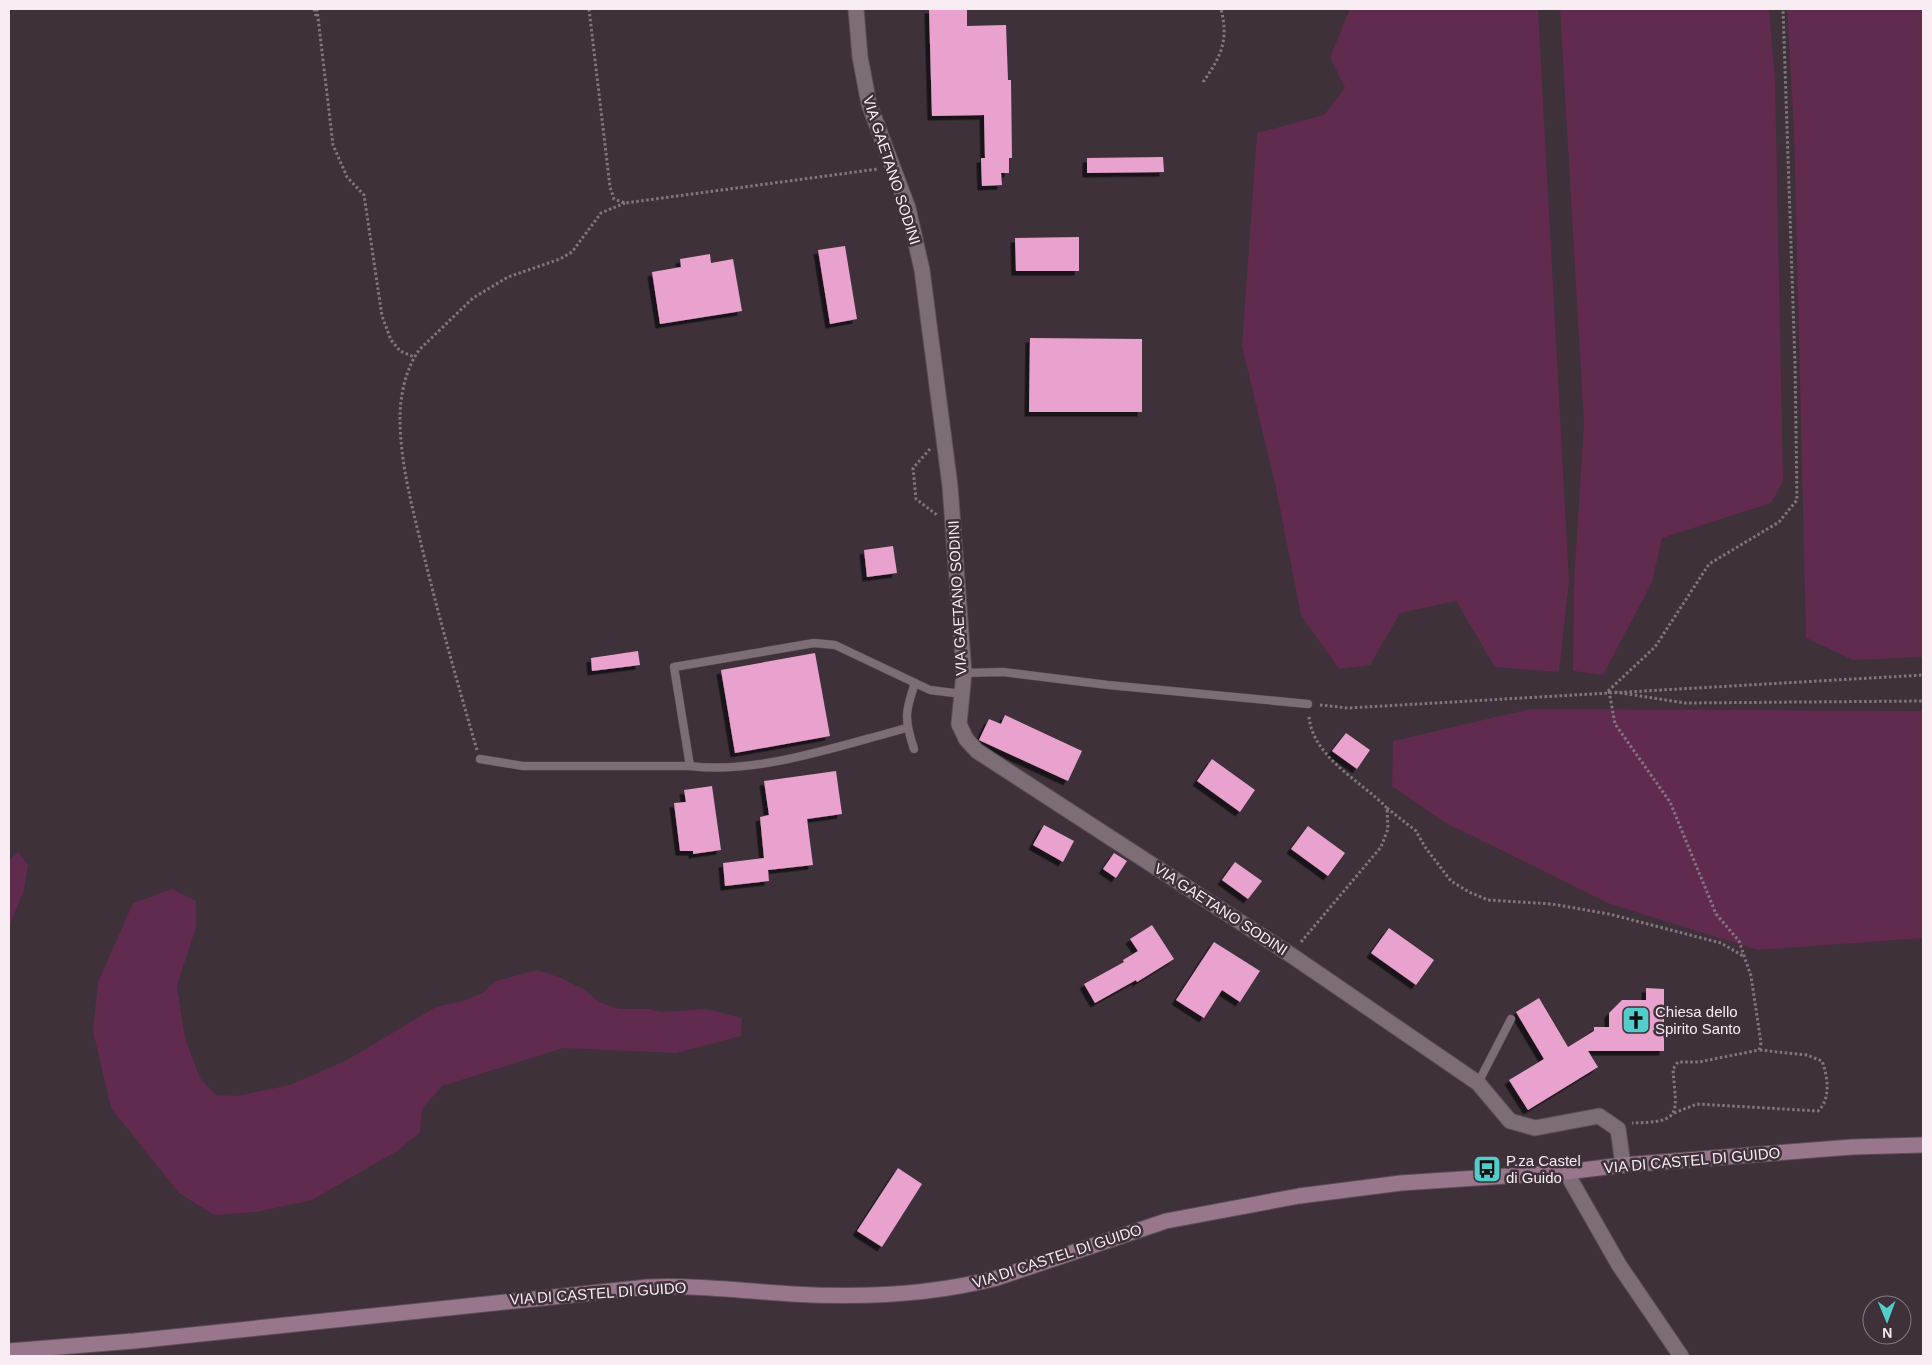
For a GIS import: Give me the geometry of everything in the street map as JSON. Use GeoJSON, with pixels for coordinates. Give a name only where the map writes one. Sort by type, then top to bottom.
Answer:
{"type":"FeatureCollection","features":[{"type":"Feature","properties":{"kind":"street","name":"VIA GAETANO SODINI"},"geometry":{"type":"LineString","coordinates":[[856,9],[860,57],[868,104],[910,216],[919,249],[944,439],[953,528],[964,672],[961,731],[974,748],[1291,955],[1478,1083],[1510,1122],[1535,1128],[1599,1116],[1609,1123]]}},
{"type":"Feature","properties":{"kind":"street"},"geometry":{"type":"LineString","coordinates":[[1609,1123],[1618,1129],[1623,1165]]}},
{"type":"Feature","properties":{"kind":"street","name":"VIA DI CASTEL DI GUIDO"},"geometry":{"type":"LineString","coordinates":[[9,1351],[134,1341],[648,1287],[702,1286],[820,1295],[887,1294],[948,1288],[1004,1275],[1166,1221],[1227,1208],[1401,1183],[1566,1172],[1623,1165],[1852,1147],[1923,1145]]}},
{"type":"Feature","properties":{"kind":"street"},"geometry":{"type":"LineString","coordinates":[[1566,1172],[1619,1266],[1681,1356]]}},
{"type":"Feature","properties":{"kind":"lane"},"geometry":{"type":"LineString","coordinates":[[690,766],[674,667],[814,643],[835,644],[930,690],[962,694]]}},
{"type":"Feature","properties":{"kind":"lane"},"geometry":{"type":"LineString","coordinates":[[964,672],[1003,672],[1108,685],[1308,704]]}},
{"type":"Feature","properties":{"kind":"lane"},"geometry":{"type":"LineString","coordinates":[[914,749],[907,728],[906,709],[915,683]]}},
{"type":"Feature","properties":{"kind":"lane"},"geometry":{"type":"LineString","coordinates":[[480,759],[523,766],[690,766],[713,769],[750,766],[907,728]]}},
{"type":"Feature","properties":{"kind":"lane"},"geometry":{"type":"LineString","coordinates":[[1478,1083],[1511,1020]]}},
{"type":"Feature","properties":{"kind":"path"},"geometry":{"type":"LineString","coordinates":[[315,9],[319,24],[333,145],[347,176],[364,195],[382,316],[391,340],[400,351],[414,357]]}},
{"type":"Feature","properties":{"kind":"path"},"geometry":{"type":"LineString","coordinates":[[589,9],[610,187],[614,199],[625,203]]}},
{"type":"Feature","properties":{"kind":"path"},"geometry":{"type":"LineString","coordinates":[[1203,82],[1218,60],[1224,40],[1221,9]]}},
{"type":"Feature","properties":{"kind":"path"},"geometry":{"type":"LineString","coordinates":[[1608,691],[1655,647],[1709,564],[1779,522],[1796,500],[1796,363],[1783,9]]}},
{"type":"Feature","properties":{"kind":"path"},"geometry":{"type":"LineString","coordinates":[[480,759],[446,644],[411,503],[402,456],[400,416],[404,386],[414,357],[473,298],[508,276],[560,259],[572,252],[601,212],[625,203],[892,167]]}},
{"type":"Feature","properties":{"kind":"path"},"geometry":{"type":"LineString","coordinates":[[944,439],[926,451],[912,468],[916,499],[953,528]]}},
{"type":"Feature","properties":{"kind":"path"},"geometry":{"type":"LineString","coordinates":[[1744,957],[1721,943],[1609,914],[1552,904],[1488,900],[1469,892],[1451,881],[1425,847],[1416,831],[1386,808],[1324,752],[1309,725],[1308,704],[1348,708],[1608,691],[1923,674]]}},
{"type":"Feature","properties":{"kind":"path"},"geometry":{"type":"LineString","coordinates":[[1608,691],[1684,703],[1923,701]]}},
{"type":"Feature","properties":{"kind":"path"},"geometry":{"type":"LineString","coordinates":[[1608,691],[1615,724],[1670,802],[1716,914],[1739,941],[1751,976],[1761,1042],[1759,1050]]}},
{"type":"Feature","properties":{"kind":"path"},"geometry":{"type":"LineString","coordinates":[[1291,955],[1381,847],[1388,829],[1386,808]]}},
{"type":"Feature","properties":{"kind":"path"},"geometry":{"type":"LineString","coordinates":[[1609,1123],[1659,1122],[1667,1120],[1673,1113],[1676,1103],[1673,1068],[1678,1062],[1699,1062],[1759,1050],[1807,1055],[1822,1061],[1825,1069],[1827,1097],[1823,1106],[1818,1111],[1697,1104],[1673,1113]]}},
{"type":"Feature","properties":{"kind":"shaded area"},"geometry":{"type":"Polygon","coordinates":[[[1350,9],[1538,9],[1569,582],[1559,672],[1495,667],[1456,601],[1400,613],[1370,665],[1339,669],[1301,615],[1276,488],[1242,346],[1257,133],[1324,115],[1345,88],[1330,57],[1350,9]]]}},
{"type":"Feature","properties":{"kind":"shaded area"},"geometry":{"type":"Polygon","coordinates":[[[1560,9],[1769,9],[1775,80],[1783,482],[1771,503],[1662,538],[1652,582],[1603,675],[1573,671],[1574,581],[1584,424],[1560,9]]]}},
{"type":"Feature","properties":{"kind":"shaded area"},"geometry":{"type":"Polygon","coordinates":[[[1787,9],[1923,9],[1923,657],[1853,660],[1806,638],[1794,130],[1787,9]]]}},
{"type":"Feature","properties":{"kind":"shaded area"},"geometry":{"type":"Polygon","coordinates":[[[1530,709],[1923,711],[1923,938],[1758,950],[1610,904],[1444,822],[1392,786],[1393,741],[1530,709]]]}},
{"type":"Feature","properties":{"kind":"shaded area"},"geometry":{"type":"Polygon","coordinates":[[[18,852],[28,865],[24,890],[9,926],[9,861],[18,852]]]}},
{"type":"Feature","properties":{"kind":"shaded area"},"geometry":{"type":"Polygon","coordinates":[[[172,889],[196,901],[196,927],[177,986],[185,1038],[200,1078],[216,1095],[237,1096],[290,1085],[347,1060],[436,1007],[463,1001],[482,993],[496,981],[537,970],[559,977],[585,990],[599,1002],[619,1009],[649,1009],[661,1012],[707,1009],[742,1018],[741,1036],[676,1053],[563,1048],[442,1086],[422,1109],[420,1132],[397,1151],[312,1200],[257,1212],[214,1215],[179,1193],[111,1108],[93,1031],[98,982],[133,903],[172,889]]]}},
{"type":"Feature","properties":{"kind":"building"},"geometry":{"type":"Polygon","coordinates":[[[929,9],[967,9],[967,26],[1006,25],[1008,80],[1011,80],[1012,158],[1009,158],[1009,173],[1001,173],[1002,185],[982,186],[981,158],[985,158],[984,115],[932,116],[929,9]]]}},
{"type":"Feature","properties":{"kind":"building"},"geometry":{"type":"Polygon","coordinates":[[[1163,157],[1164,172],[1087,173],[1087,158],[1163,157]]]}},
{"type":"Feature","properties":{"kind":"building"},"geometry":{"type":"Polygon","coordinates":[[[1079,237],[1079,271],[1016,271],[1015,238],[1079,237]]]}},
{"type":"Feature","properties":{"kind":"building"},"geometry":{"type":"Polygon","coordinates":[[[845,246],[857,319],[830,324],[818,250],[845,246]]]}},
{"type":"Feature","properties":{"kind":"building"},"geometry":{"type":"Polygon","coordinates":[[[710,254],[711,263],[733,259],[742,311],[660,324],[652,272],[681,267],[680,259],[710,254]]]}},
{"type":"Feature","properties":{"kind":"building"},"geometry":{"type":"Polygon","coordinates":[[[1030,338],[1142,339],[1142,412],[1029,412],[1030,338]]]}},
{"type":"Feature","properties":{"kind":"building"},"geometry":{"type":"Polygon","coordinates":[[[893,546],[897,573],[867,577],[864,550],[893,546]]]}},
{"type":"Feature","properties":{"kind":"building"},"geometry":{"type":"Polygon","coordinates":[[[638,651],[640,665],[592,671],[591,658],[638,651]]]}},
{"type":"Feature","properties":{"kind":"building"},"geometry":{"type":"Polygon","coordinates":[[[815,653],[830,736],[735,753],[721,670],[815,653]]]}},
{"type":"Feature","properties":{"kind":"building"},"geometry":{"type":"Polygon","coordinates":[[[1005,715],[1082,751],[1068,781],[979,740],[989,719],[1001,724],[1005,715]]]}},
{"type":"Feature","properties":{"kind":"building"},"geometry":{"type":"Polygon","coordinates":[[[1346,733],[1370,750],[1357,769],[1332,751],[1346,733]]]}},
{"type":"Feature","properties":{"kind":"building"},"geometry":{"type":"Polygon","coordinates":[[[1212,759],[1255,790],[1240,812],[1197,781],[1212,759]]]}},
{"type":"Feature","properties":{"kind":"building"},"geometry":{"type":"Polygon","coordinates":[[[836,771],[842,814],[807,819],[813,865],[768,870],[769,881],[725,886],[723,863],[764,858],[760,817],[769,815],[764,781],[836,771]]]}},
{"type":"Feature","properties":{"kind":"building"},"geometry":{"type":"Polygon","coordinates":[[[712,786],[721,850],[693,854],[693,851],[680,851],[674,803],[686,802],[684,790],[712,786]]]}},
{"type":"Feature","properties":{"kind":"building"},"geometry":{"type":"Polygon","coordinates":[[[1044,825],[1074,841],[1063,862],[1033,845],[1044,825]]]}},
{"type":"Feature","properties":{"kind":"building"},"geometry":{"type":"Polygon","coordinates":[[[1308,826],[1345,853],[1328,876],[1291,849],[1308,826]]]}},
{"type":"Feature","properties":{"kind":"building"},"geometry":{"type":"Polygon","coordinates":[[[1114,853],[1127,861],[1116,878],[1103,869],[1114,853]]]}},
{"type":"Feature","properties":{"kind":"building"},"geometry":{"type":"Polygon","coordinates":[[[1235,862],[1262,881],[1248,899],[1222,880],[1235,862]]]}},
{"type":"Feature","properties":{"kind":"building"},"geometry":{"type":"Polygon","coordinates":[[[1152,925],[1174,959],[1137,982],[1136,980],[1095,1003],[1084,984],[1124,962],[1123,960],[1138,951],[1130,939],[1152,925]]]}},
{"type":"Feature","properties":{"kind":"building"},"geometry":{"type":"Polygon","coordinates":[[[1389,928],[1434,960],[1416,985],[1371,953],[1389,928]]]}},
{"type":"Feature","properties":{"kind":"building"},"geometry":{"type":"Polygon","coordinates":[[[1214,942],[1260,971],[1240,1002],[1222,990],[1204,1018],[1176,1000],[1214,942]]]}},
{"type":"Feature","properties":{"kind":"building"},"geometry":{"type":"Polygon","coordinates":[[[1646,988],[1664,989],[1664,1051],[1588,1051],[1598,1067],[1528,1110],[1509,1080],[1544,1059],[1516,1012],[1539,998],[1568,1047],[1594,1031],[1594,1027],[1609,1027],[1609,1013],[1622,1000],[1646,1000],[1646,988]]]}},
{"type":"Feature","properties":{"kind":"building"},"geometry":{"type":"Polygon","coordinates":[[[898,1168],[922,1184],[882,1247],[857,1231],[898,1168]]]}},
{"type":"Feature","properties":{"kind":"place","name":"Chiesa dello Spirito Santo"},"geometry":{"type":"Point","coordinates":[1636,1020]}},
{"type":"Feature","properties":{"kind":"place","name":"P.za Castel di Guido"},"geometry":{"type":"Point","coordinates":[1487,1169]}}]}
